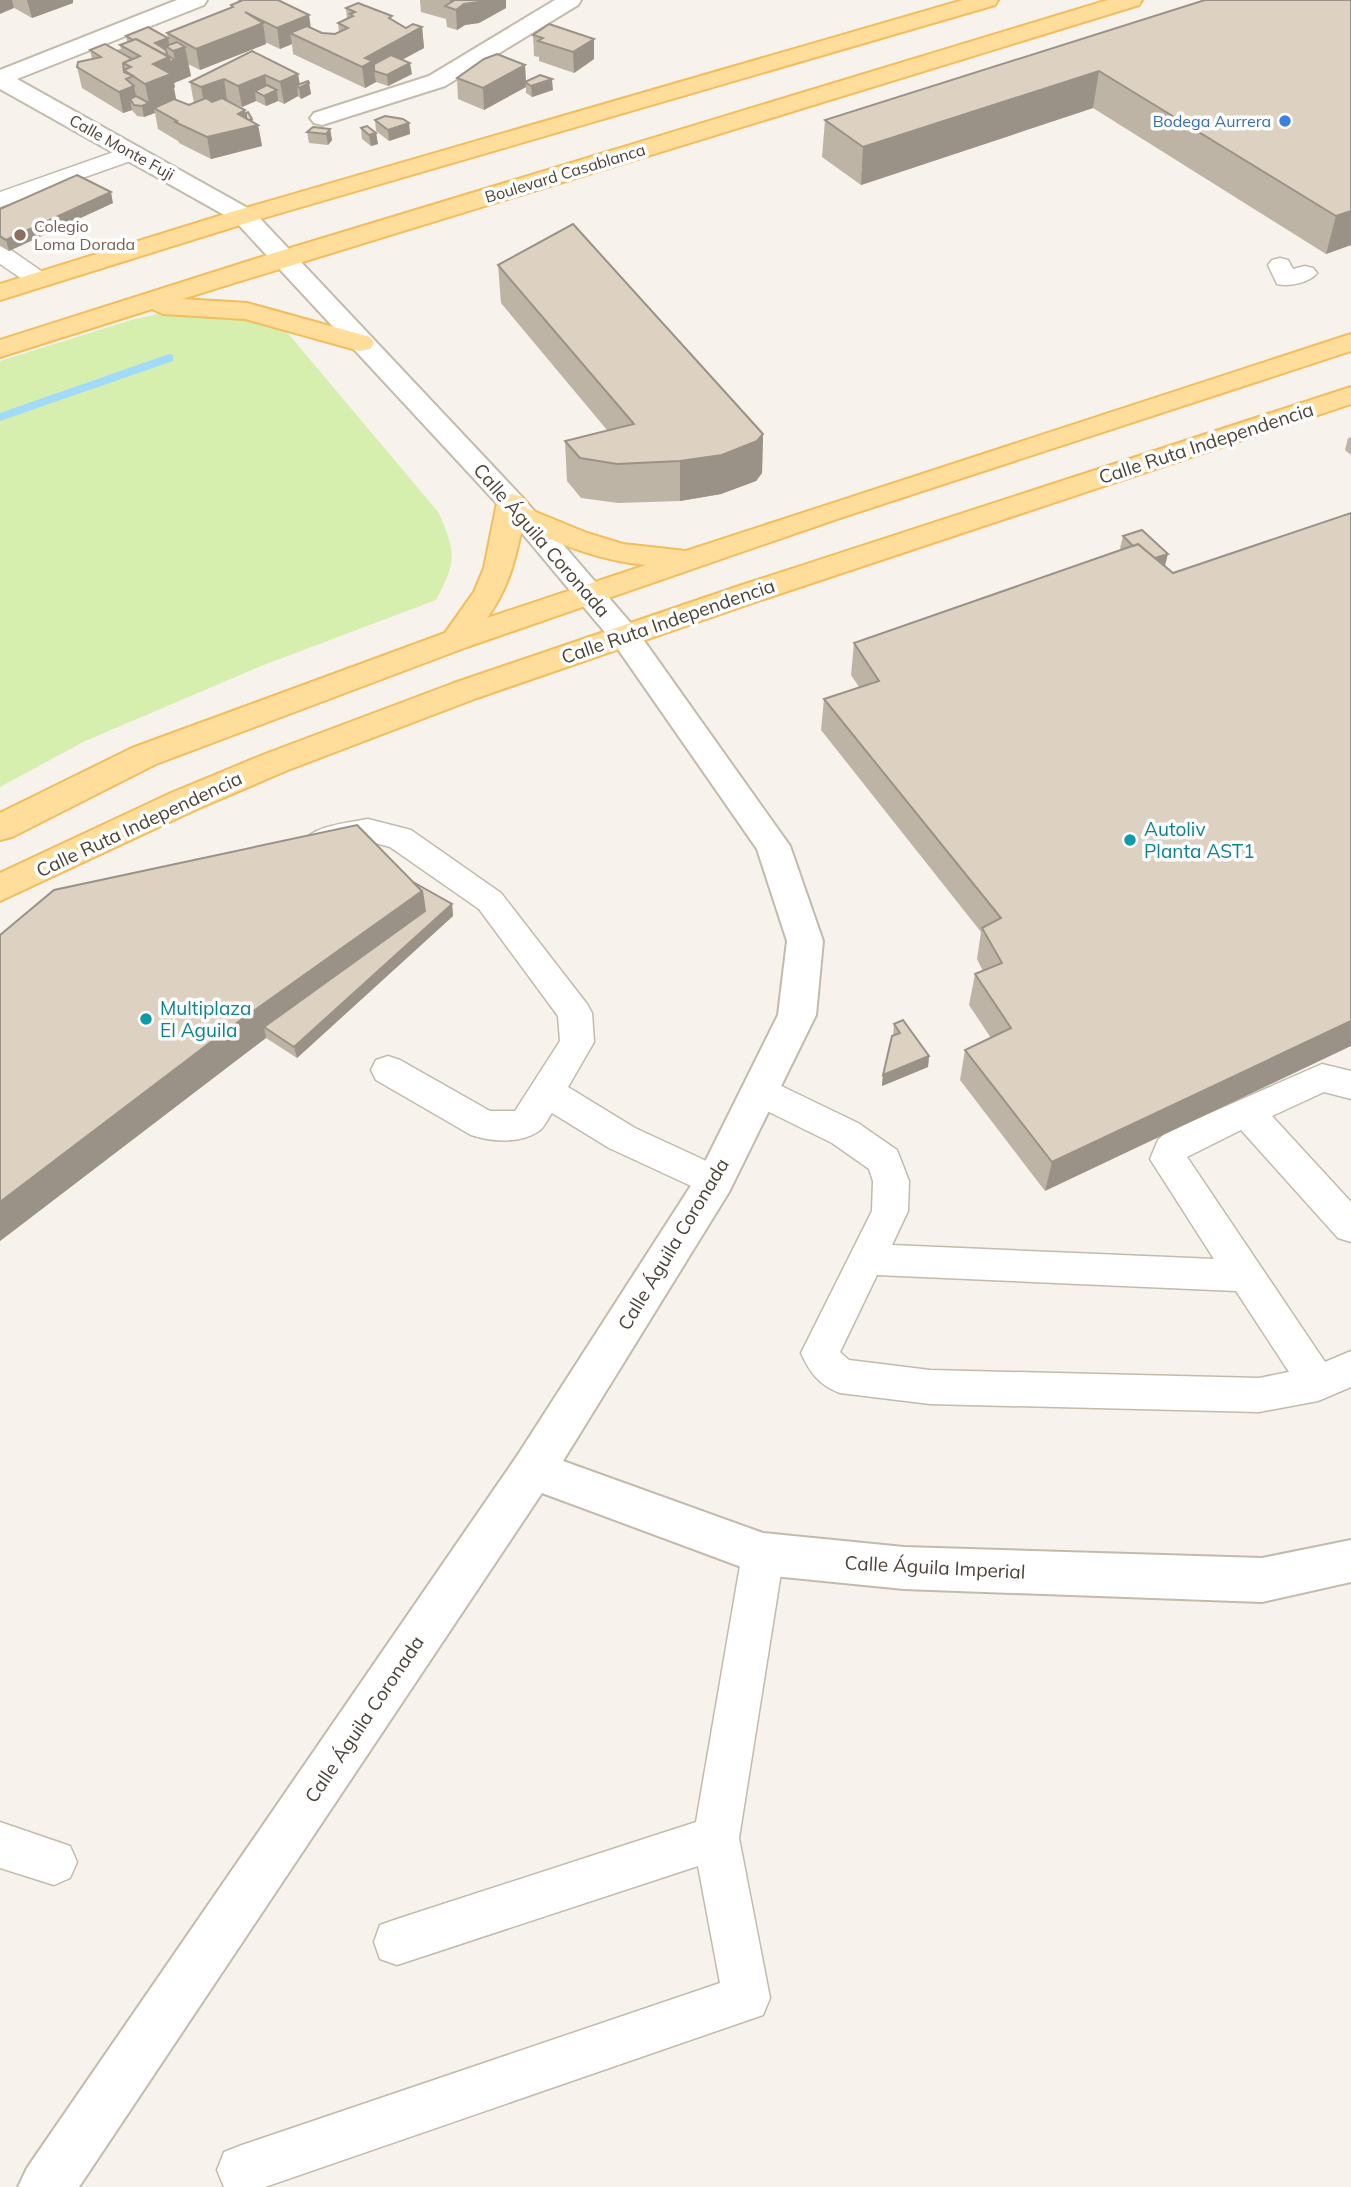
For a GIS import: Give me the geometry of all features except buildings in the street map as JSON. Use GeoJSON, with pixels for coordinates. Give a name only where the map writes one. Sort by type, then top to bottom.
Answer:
{"type":"FeatureCollection","features":[{"type":"Feature","properties":{"kind":"main road"},"geometry":{"type":"LineString","coordinates":[[0,292],[244,216],[987,0]]}},
{"type":"Feature","properties":{"kind":"main road","name":"Boulevard Casablanca"},"geometry":{"type":"LineString","coordinates":[[0,349],[283,258],[1131,0]]}},
{"type":"Feature","properties":{"kind":"main road"},"geometry":{"type":"LineString","coordinates":[[136,306],[247,311],[360,343]]}},
{"type":"Feature","properties":{"kind":"main road"},"geometry":{"type":"LineString","coordinates":[[0,828],[145,756],[456,640],[590,593],[1351,342]]}},
{"type":"Feature","properties":{"kind":"main road","name":"Calle Ruta Independencia"},"geometry":{"type":"LineString","coordinates":[[0,888],[171,807],[333,738],[624,635],[1351,395]]}},
{"type":"Feature","properties":{"kind":"main road"},"geometry":{"type":"LineString","coordinates":[[456,640],[489,593],[519,510],[576,540],[622,552],[693,559]]}},
{"type":"Feature","properties":{"kind":"street"},"geometry":{"type":"LineString","coordinates":[[0,78],[196,0]]}},
{"type":"Feature","properties":{"kind":"street"},"geometry":{"type":"LineString","coordinates":[[322,118],[437,81],[570,0]]}},
{"type":"Feature","properties":{"kind":"street","name":"Calle Monte Fuji"},"geometry":{"type":"LineString","coordinates":[[0,78],[244,216]]}},
{"type":"Feature","properties":{"kind":"street","name":"Calle Águila Coronada"},"geometry":{"type":"LineString","coordinates":[[46,2187],[533,1470],[715,1181],[797,1015],[804,941],[773,846],[624,635],[590,593],[519,510],[244,216]]}},
{"type":"Feature","properties":{"kind":"street","name":"Calle Águila Imperial"},"geometry":{"type":"LineString","coordinates":[[533,1470],[763,1554],[904,1568],[1262,1580],[1351,1561]]}},
{"type":"Feature","properties":{"kind":"lane"},"geometry":{"type":"LineString","coordinates":[[0,201],[131,153]]}},
{"type":"Feature","properties":{"kind":"lane"},"geometry":{"type":"LineString","coordinates":[[0,253],[39,280]]}},
{"type":"Feature","properties":{"kind":"lane"},"geometry":{"type":"LineString","coordinates":[[283,857],[334,837],[368,830],[400,838],[490,901],[575,1013],[577,1042],[527,1121],[507,1127],[484,1125],[388,1070]]}},
{"type":"Feature","properties":{"kind":"lane"},"geometry":{"type":"LineString","coordinates":[[759,1091],[845,1133],[884,1160],[891,1181],[890,1211],[820,1353],[824,1362],[840,1376],[930,1387],[1259,1395],[1335,1376],[1246,1276],[1168,1159],[1171,1150],[1178,1143],[1322,1078],[1351,1085]]}},
{"type":"Feature","properties":{"kind":"lane"},"geometry":{"type":"LineString","coordinates":[[547,1092],[622,1138],[715,1181]]}},
{"type":"Feature","properties":{"kind":"lane"},"geometry":{"type":"LineString","coordinates":[[1246,1112],[1351,1227]]}},
{"type":"Feature","properties":{"kind":"lane"},"geometry":{"type":"LineString","coordinates":[[866,1259],[1246,1276]]}},
{"type":"Feature","properties":{"kind":"lane"},"geometry":{"type":"LineString","coordinates":[[242,2170],[746,1998],[716,1838],[763,1554]]}},
{"type":"Feature","properties":{"kind":"lane"},"geometry":{"type":"LineString","coordinates":[[397,1942],[716,1838]]}},
{"type":"Feature","properties":{"kind":"lane"},"geometry":{"type":"LineString","coordinates":[[0,1845],[54,1862]]}},
{"type":"Feature","properties":{"kind":"green space"},"geometry":{"type":"Polygon","coordinates":[[[162,313],[265,318],[286,331],[439,513],[451,548],[448,575],[436,600],[261,666],[85,741],[0,787],[0,361],[162,313]]]}},
{"type":"Feature","properties":{"kind":"waterway"},"geometry":{"type":"LineString","coordinates":[[0,417],[169,358]]}},
{"type":"Feature","properties":{"kind":"place","name":"Bodega Aurrera"},"geometry":{"type":"Point","coordinates":[1285,121]}},
{"type":"Feature","properties":{"kind":"place","name":"Colegio Loma Dorada"},"geometry":{"type":"Point","coordinates":[20,235]}},
{"type":"Feature","properties":{"kind":"place","name":"Autoliv Planta AST1"},"geometry":{"type":"Point","coordinates":[1130,840]}},
{"type":"Feature","properties":{"kind":"place","name":"Multiplaza El Aguila"},"geometry":{"type":"Point","coordinates":[146,1019]}}]}
